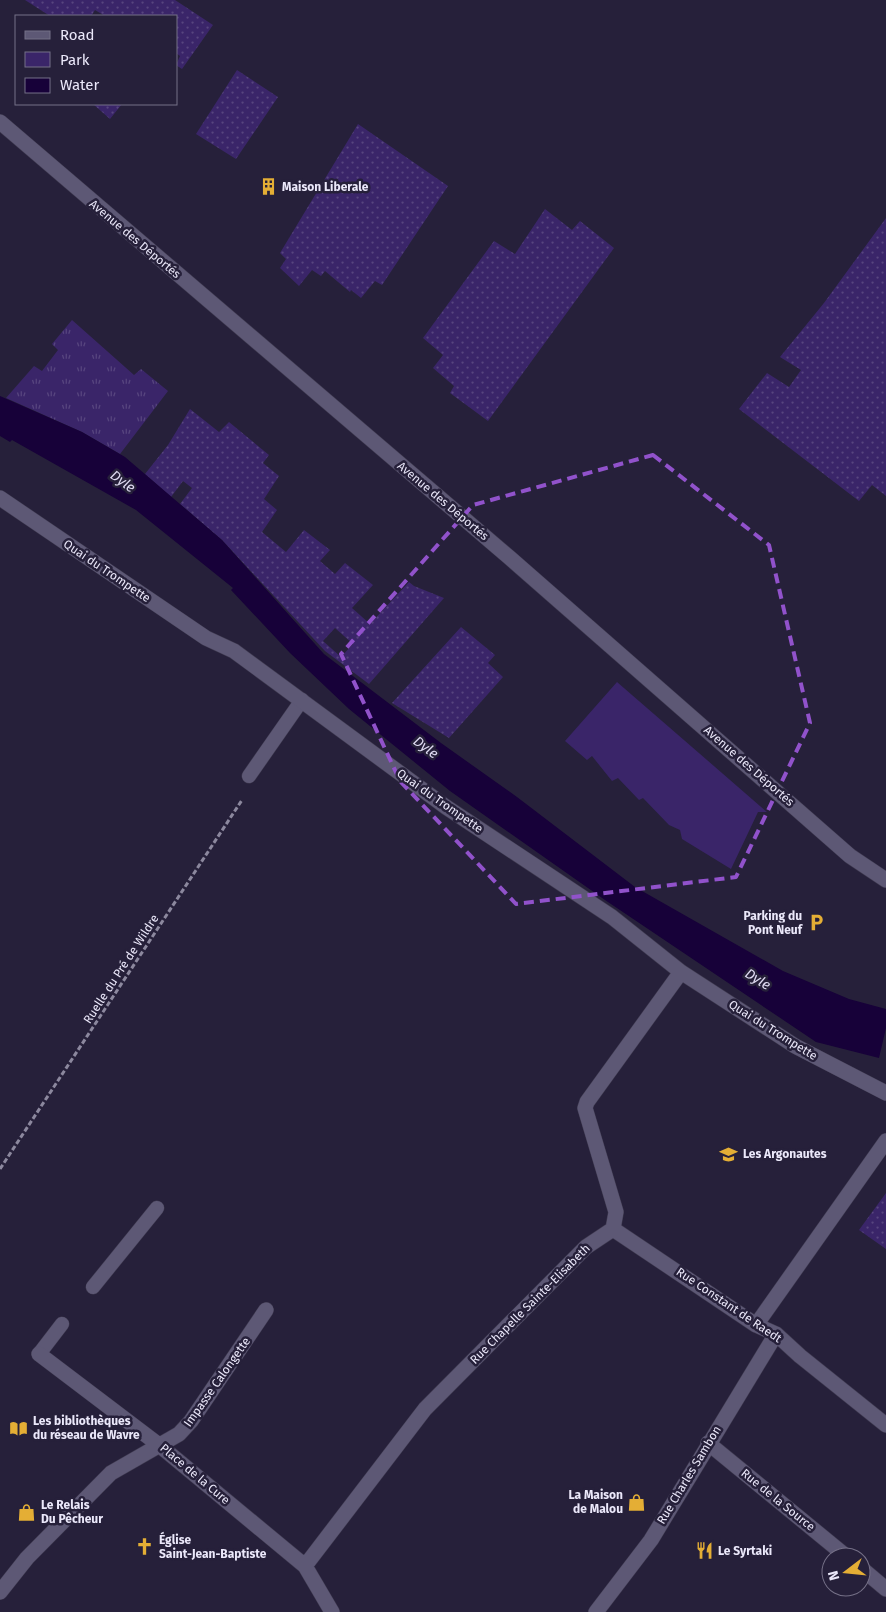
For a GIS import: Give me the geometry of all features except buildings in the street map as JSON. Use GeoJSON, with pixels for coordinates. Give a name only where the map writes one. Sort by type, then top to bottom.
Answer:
{"type":"FeatureCollection","features":[{"type":"Feature","properties":{"kind":"street","name":"Avenue des Déportés"},"geometry":{"type":"LineString","coordinates":[[0,122],[510,558],[850,856],[886,880]]}},
{"type":"Feature","properties":{"kind":"street","name":"Quai du Trompette"},"geometry":{"type":"LineString","coordinates":[[0,498],[206,638],[234,651],[446,807],[612,917],[681,972],[795,1046],[886,1093]]}},
{"type":"Feature","properties":{"kind":"street"},"geometry":{"type":"LineString","coordinates":[[613,1229],[616,1212],[585,1108],[586,1102],[681,972]]}},
{"type":"Feature","properties":{"kind":"street"},"geometry":{"type":"LineString","coordinates":[[756,1325],[886,1141]]}},
{"type":"Feature","properties":{"kind":"street","name":"Rue Constant de Raedt"},"geometry":{"type":"LineString","coordinates":[[613,1229],[756,1325],[776,1334],[800,1356],[886,1425]]}},
{"type":"Feature","properties":{"kind":"street","name":"Rue Chapelle Sainte-Elisabeth"},"geometry":{"type":"LineString","coordinates":[[305,1566],[425,1409],[586,1247],[613,1229]]}},
{"type":"Feature","properties":{"kind":"street","name":"Impasse Calongette"},"geometry":{"type":"LineString","coordinates":[[0,1592],[27,1558],[111,1473],[179,1434],[191,1422],[266,1310]]}},
{"type":"Feature","properties":{"kind":"street","name":"Rue Charles Sambon"},"geometry":{"type":"LineString","coordinates":[[596,1612],[651,1540],[708,1443],[776,1334]]}},
{"type":"Feature","properties":{"kind":"street","name":"Place de la Cure"},"geometry":{"type":"LineString","coordinates":[[39,1354],[159,1445],[305,1566],[332,1612]]}},
{"type":"Feature","properties":{"kind":"street","name":"Rue de la Source"},"geometry":{"type":"LineString","coordinates":[[708,1443],[835,1547]]}},
{"type":"Feature","properties":{"kind":"street"},"geometry":{"type":"LineString","coordinates":[[871,1576],[886,1589]]}},
{"type":"Feature","properties":{"kind":"lane"},"geometry":{"type":"LineString","coordinates":[[249,776],[302,700]]}},
{"type":"Feature","properties":{"kind":"lane"},"geometry":{"type":"LineString","coordinates":[[93,1287],[158,1208]]}},
{"type":"Feature","properties":{"kind":"lane"},"geometry":{"type":"LineString","coordinates":[[39,1354],[62,1324]]}},
{"type":"Feature","properties":{"kind":"path","name":"Ruelle du Pré de Wildre"},"geometry":{"type":"LineString","coordinates":[[0,1169],[248,791],[249,776]]}},
{"type":"Feature","properties":{"kind":"highlighted area"},"geometry":{"type":"Polygon","coordinates":[[[653,455],[769,545],[810,723],[736,877],[516,904],[400,781],[341,654],[473,505],[653,455]]]}},
{"type":"Feature","properties":{"kind":"green space"},"geometry":{"type":"Polygon","coordinates":[[[25,0],[175,0],[213,25],[182,69],[178,66],[180,56],[178,54],[178,15],[103,15],[95,10],[92,15],[48,15],[25,0]]]}},
{"type":"Feature","properties":{"kind":"green space"},"geometry":{"type":"Polygon","coordinates":[[[237,70],[278,97],[236,159],[196,134],[237,70]]]}},
{"type":"Feature","properties":{"kind":"green space"},"geometry":{"type":"Polygon","coordinates":[[[94,105],[121,105],[110,119],[94,105]]]}},
{"type":"Feature","properties":{"kind":"green space"},"geometry":{"type":"Polygon","coordinates":[[[358,124],[448,186],[382,285],[375,281],[361,298],[351,290],[350,292],[325,271],[321,276],[312,270],[299,286],[280,268],[286,259],[280,253],[358,124]]]}},
{"type":"Feature","properties":{"kind":"green space"},"geometry":{"type":"Polygon","coordinates":[[[545,209],[572,230],[580,221],[614,248],[488,421],[450,393],[454,386],[433,368],[443,355],[423,338],[494,241],[515,254],[545,209]]]}},
{"type":"Feature","properties":{"kind":"green space"},"geometry":{"type":"Polygon","coordinates":[[[886,218],[886,496],[872,485],[859,501],[739,409],[767,373],[789,387],[801,370],[780,357],[824,303],[886,218]]]}},
{"type":"Feature","properties":{"kind":"green space"},"geometry":{"type":"Polygon","coordinates":[[[72,320],[134,375],[141,369],[168,391],[120,454],[82,432],[6,398],[34,366],[42,371],[58,350],[52,344],[72,320]]]}},
{"type":"Feature","properties":{"kind":"green space"},"geometry":{"type":"Polygon","coordinates":[[[190,409],[219,432],[229,422],[269,455],[263,463],[279,476],[264,499],[277,510],[262,532],[286,552],[304,530],[330,550],[320,561],[335,574],[345,563],[373,585],[352,608],[370,624],[409,582],[414,586],[444,598],[369,684],[325,651],[222,540],[180,504],[192,488],[183,481],[171,497],[145,474],[168,445],[190,409]],[[335,628],[323,641],[341,657],[353,644],[335,628]]]}},
{"type":"Feature","properties":{"kind":"green space"},"geometry":{"type":"Polygon","coordinates":[[[461,627],[495,655],[488,663],[503,677],[449,738],[392,703],[461,627]]]}},
{"type":"Feature","properties":{"kind":"green space"},"geometry":{"type":"Polygon","coordinates":[[[617,682],[767,812],[758,812],[731,869],[682,839],[680,830],[669,825],[643,798],[639,800],[618,778],[612,781],[592,756],[587,760],[565,741],[617,682]]]}},
{"type":"Feature","properties":{"kind":"green space"},"geometry":{"type":"Polygon","coordinates":[[[886,1193],[886,1249],[859,1230],[886,1193]]]}},
{"type":"Feature","properties":{"kind":"water","name":"Dyle"},"geometry":{"type":"Polygon","coordinates":[[[0,396],[82,432],[125,457],[222,540],[324,654],[635,887],[783,971],[849,999],[886,1009],[886,1028],[879,1058],[816,1042],[605,900],[450,791],[349,709],[290,653],[231,590],[233,588],[136,510],[12,440],[10,442],[0,436],[0,396]]]}},
{"type":"Feature","properties":{"kind":"place","name":"Maison Liberale"},"geometry":{"type":"Point","coordinates":[268,187]}},
{"type":"Feature","properties":{"kind":"place","name":"Parking du Pont Neuf"},"geometry":{"type":"Point","coordinates":[816,923]}},
{"type":"Feature","properties":{"kind":"place","name":"Les Argonautes"},"geometry":{"type":"Point","coordinates":[729,1154]}},
{"type":"Feature","properties":{"kind":"place","name":"Les bibliothèques du réseau de Wavre"},"geometry":{"type":"Point","coordinates":[19,1428]}},
{"type":"Feature","properties":{"kind":"place","name":"La Maison de Malou"},"geometry":{"type":"Point","coordinates":[637,1502]}},
{"type":"Feature","properties":{"kind":"place","name":"Le Relais Du Pêcheur"},"geometry":{"type":"Point","coordinates":[27,1512]}},
{"type":"Feature","properties":{"kind":"place","name":"Église Saint-Jean-Baptiste"},"geometry":{"type":"Point","coordinates":[145,1547]}},
{"type":"Feature","properties":{"kind":"place","name":"Le Syrtaki"},"geometry":{"type":"Point","coordinates":[704,1551]}}]}
